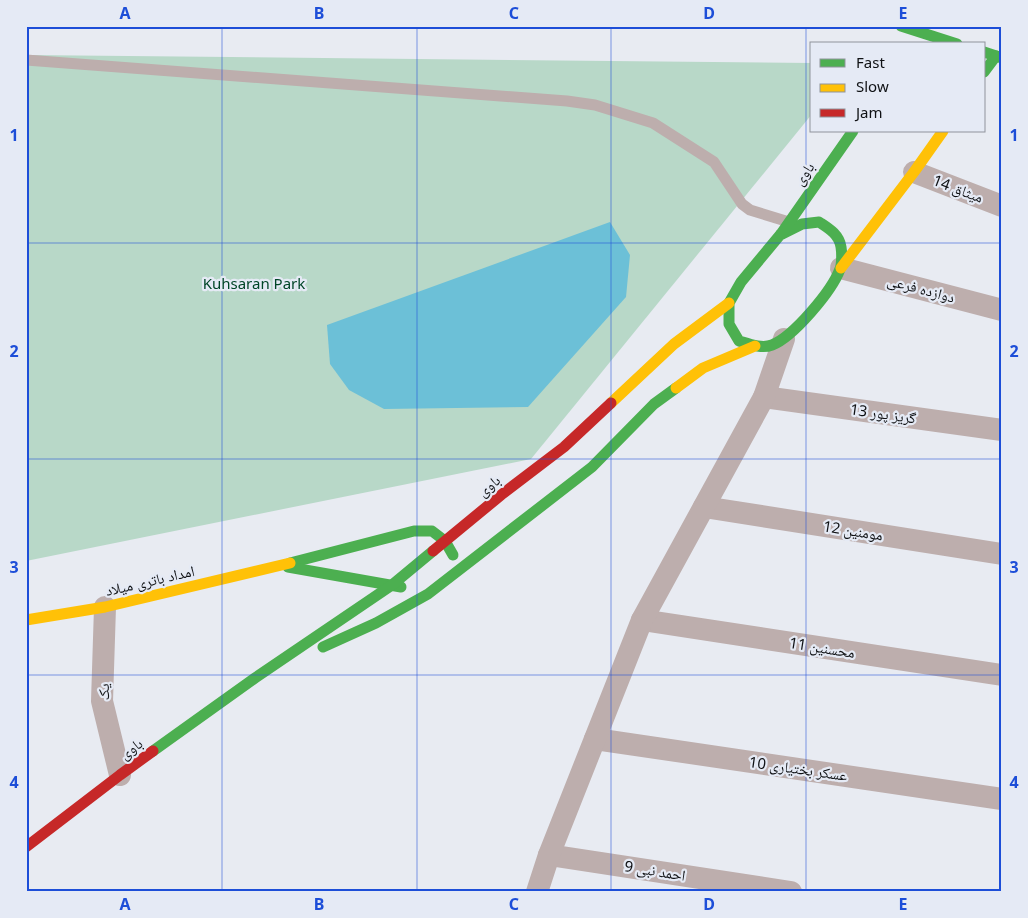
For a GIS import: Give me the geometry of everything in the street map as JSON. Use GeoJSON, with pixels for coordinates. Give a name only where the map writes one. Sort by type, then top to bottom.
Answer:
{"type":"FeatureCollection","features":[{"type":"Feature","properties":{"kind":"street"},"geometry":{"type":"LineString","coordinates":[[901,26],[927,30],[953,42]]}},
{"type":"Feature","properties":{"kind":"street"},"geometry":{"type":"LineString","coordinates":[[918,42],[927,30]]}},
{"type":"Feature","properties":{"kind":"street","name":"باوی"},"geometry":{"type":"LineString","coordinates":[[26,847],[120,775],[256,678],[392,585],[564,447],[674,344],[729,303],[741,282],[780,235],[852,132]]}},
{"type":"Feature","properties":{"kind":"street"},"geometry":{"type":"LineString","coordinates":[[537,892],[549,855],[642,620],[764,397],[784,339],[809,315],[828,292],[841,268],[942,132]]}},
{"type":"Feature","properties":{"kind":"street","name":"میثاق 14"},"geometry":{"type":"LineString","coordinates":[[914,172],[1002,206]]}},
{"type":"Feature","properties":{"kind":"street"},"geometry":{"type":"LineString","coordinates":[[780,235],[802,224],[820,222],[834,232],[842,245],[841,268]]}},
{"type":"Feature","properties":{"kind":"street","name":"دوازده فرعی"},"geometry":{"type":"LineString","coordinates":[[841,268],[1002,310]]}},
{"type":"Feature","properties":{"kind":"street"},"geometry":{"type":"LineString","coordinates":[[729,303],[729,324],[739,341],[755,346]]}},
{"type":"Feature","properties":{"kind":"street","name":"باوی"},"geometry":{"type":"LineString","coordinates":[[256,678],[376,623],[428,594],[592,468],[654,404],[703,368],[755,346],[771,346],[784,339]]}},
{"type":"Feature","properties":{"kind":"street","name":"گریز پور 13"},"geometry":{"type":"LineString","coordinates":[[764,397],[1002,430]]}},
{"type":"Feature","properties":{"kind":"street","name":"مومنین 12"},"geometry":{"type":"LineString","coordinates":[[704,507],[1002,554]]}},
{"type":"Feature","properties":{"kind":"street","name":"امداد باتری میلاد"},"geometry":{"type":"LineString","coordinates":[[26,620],[105,607],[279,566],[414,531],[432,531],[445,541]]}},
{"type":"Feature","properties":{"kind":"street"},"geometry":{"type":"LineString","coordinates":[[445,541],[460,569]]}},
{"type":"Feature","properties":{"kind":"street","name":"امداد باتری میلاد"},"geometry":{"type":"LineString","coordinates":[[279,566],[392,585],[428,594]]}},
{"type":"Feature","properties":{"kind":"street","name":"یک"},"geometry":{"type":"LineString","coordinates":[[105,607],[102,701],[120,775]]}},
{"type":"Feature","properties":{"kind":"street","name":"محسنین 11"},"geometry":{"type":"LineString","coordinates":[[642,620],[1002,675]]}},
{"type":"Feature","properties":{"kind":"street","name":"عسکر بختیاری 10"},"geometry":{"type":"LineString","coordinates":[[595,739],[1002,799]]}},
{"type":"Feature","properties":{"kind":"street","name":"احمد نبی 9"},"geometry":{"type":"LineString","coordinates":[[549,855],[791,892]]}},
{"type":"Feature","properties":{"kind":"lane"},"geometry":{"type":"LineString","coordinates":[[26,60],[567,101],[595,105],[653,122],[714,162],[742,204],[750,210],[789,222]]}},
{"type":"Feature","properties":{"kind":"green space","name":"Kuhsaran Park"},"geometry":{"type":"Polygon","coordinates":[[[26,55],[810,63],[810,116],[531,459],[26,561],[26,55]]]}},
{"type":"Feature","properties":{"kind":"water"},"geometry":{"type":"Polygon","coordinates":[[[610,222],[630,255],[626,297],[528,407],[384,409],[349,390],[330,364],[327,325],[610,222]]]}},
{"type":"Feature","properties":{"kind":"traffic: fast"},"geometry":{"type":"LineString","coordinates":[[901,26],[951,42]]}},
{"type":"Feature","properties":{"kind":"traffic: fast"},"geometry":{"type":"LineString","coordinates":[[986,53],[1002,58]]}},
{"type":"Feature","properties":{"kind":"traffic: fast"},"geometry":{"type":"LineString","coordinates":[[986,69],[996,56]]}},
{"type":"Feature","properties":{"kind":"traffic: fast"},"geometry":{"type":"LineString","coordinates":[[781,234],[852,132]]}},
{"type":"Feature","properties":{"kind":"traffic: fast"},"geometry":{"type":"LineString","coordinates":[[819,222],[838,238],[842,258],[841,267],[836,278],[821,301],[790,333],[772,345],[756,346],[739,341],[729,324],[729,303],[741,282],[780,235],[802,224],[819,222]]}},
{"type":"Feature","properties":{"kind":"traffic: fast"},"geometry":{"type":"LineString","coordinates":[[323,647],[376,623],[428,594],[592,467],[654,404],[676,388]]}},
{"type":"Feature","properties":{"kind":"traffic: fast"},"geometry":{"type":"LineString","coordinates":[[290,563],[414,531],[432,531],[445,541],[453,555]]}},
{"type":"Feature","properties":{"kind":"traffic: fast"},"geometry":{"type":"LineString","coordinates":[[153,751],[255,678],[392,585],[433,551]]}},
{"type":"Feature","properties":{"kind":"traffic: fast"},"geometry":{"type":"LineString","coordinates":[[288,567],[401,587]]}},
{"type":"Feature","properties":{"kind":"traffic: slow"},"geometry":{"type":"LineString","coordinates":[[841,268],[942,132]]}},
{"type":"Feature","properties":{"kind":"traffic: slow"},"geometry":{"type":"LineString","coordinates":[[611,403],[674,344],[729,303]]}},
{"type":"Feature","properties":{"kind":"traffic: slow"},"geometry":{"type":"LineString","coordinates":[[676,388],[703,368],[755,346]]}},
{"type":"Feature","properties":{"kind":"traffic: slow"},"geometry":{"type":"LineString","coordinates":[[26,620],[105,607],[290,563]]}},
{"type":"Feature","properties":{"kind":"traffic: jam"},"geometry":{"type":"LineString","coordinates":[[433,551],[501,495],[564,447],[611,403]]}},
{"type":"Feature","properties":{"kind":"traffic: jam"},"geometry":{"type":"LineString","coordinates":[[26,847],[153,751]]}}]}
